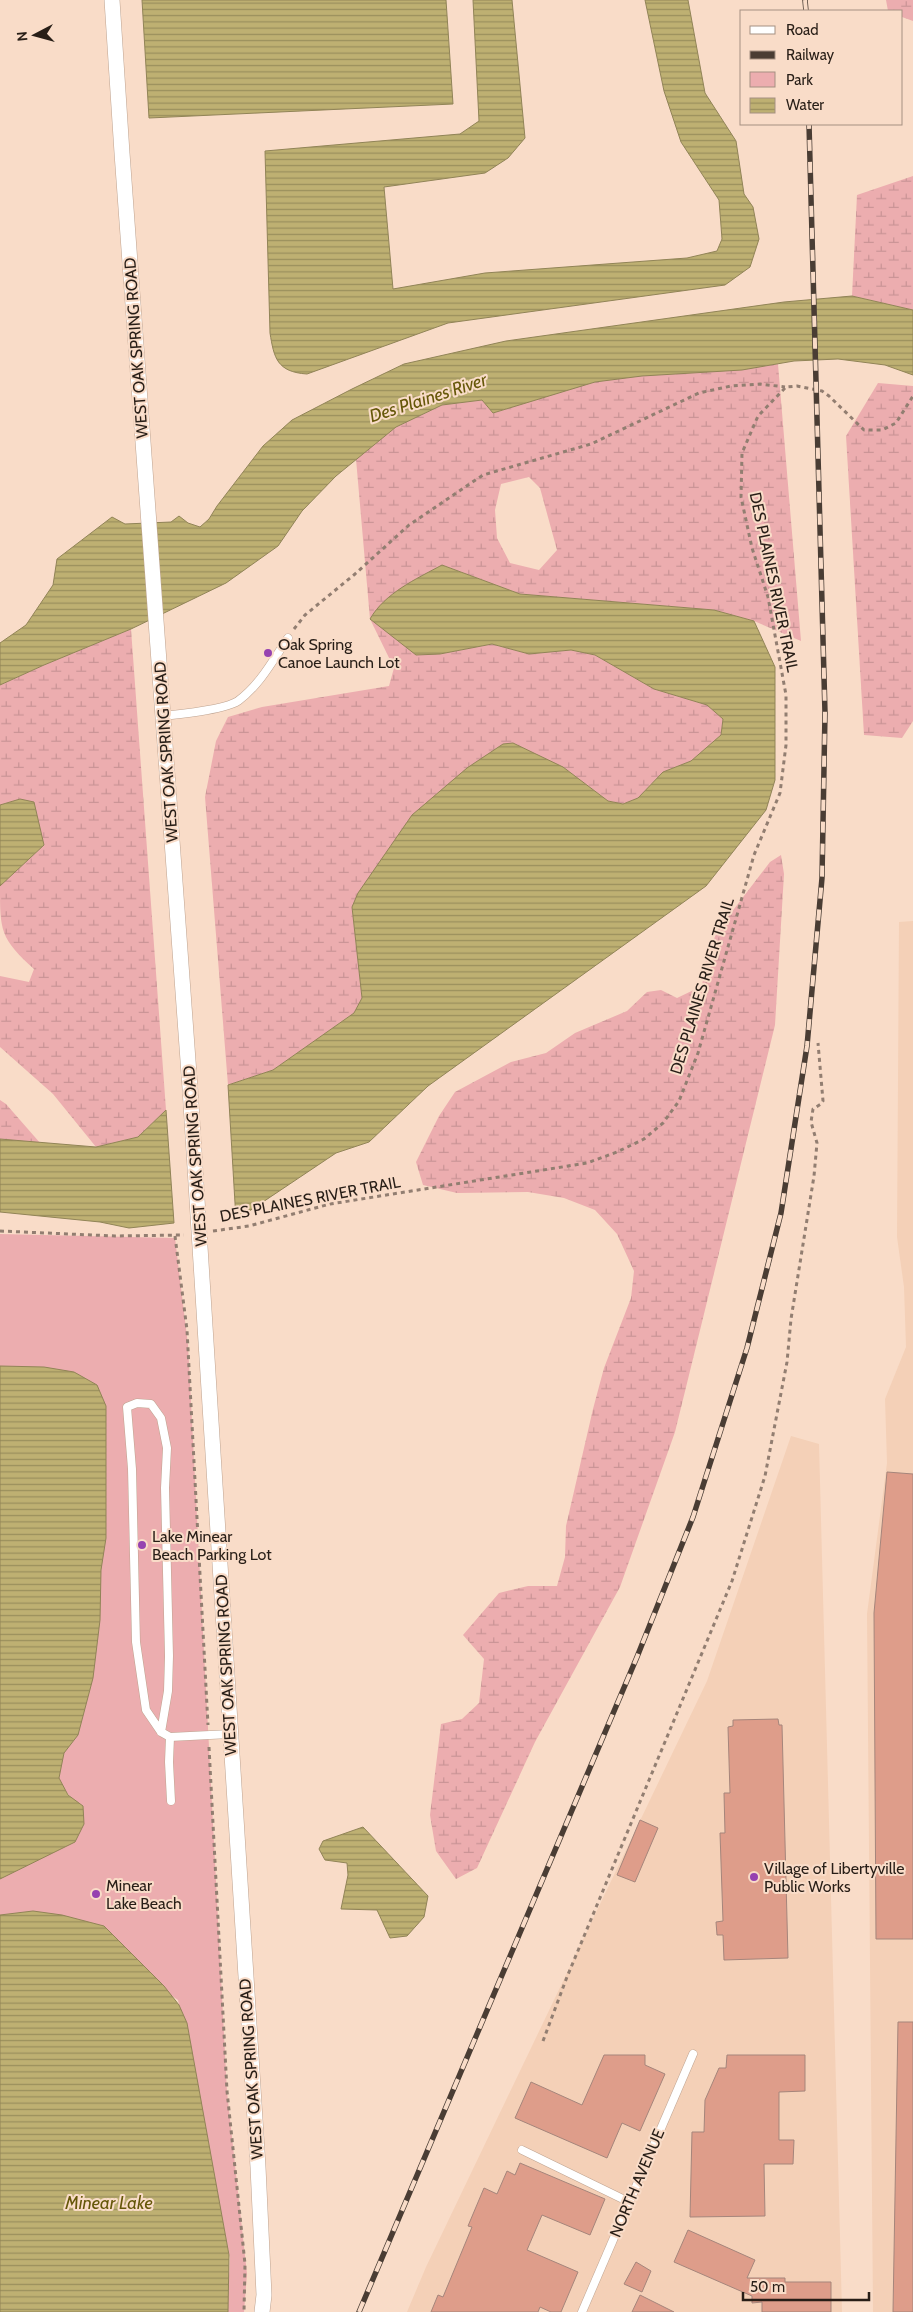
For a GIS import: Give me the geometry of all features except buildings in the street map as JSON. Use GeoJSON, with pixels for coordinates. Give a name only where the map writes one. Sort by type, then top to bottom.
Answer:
{"type":"FeatureCollection","features":[{"type":"Feature","properties":{"kind":"street","name":"WEST OAK SPRING ROAD"},"geometry":{"type":"LineString","coordinates":[[112,0],[200,1234],[258,2167],[264,2294],[262,2312]]}},
{"type":"Feature","properties":{"kind":"lane"},"geometry":{"type":"LineString","coordinates":[[163,716],[186,714],[236,702],[258,682],[288,638]]}},
{"type":"Feature","properties":{"kind":"lane"},"geometry":{"type":"LineString","coordinates":[[161,1732],[168,1690],[169,1656],[165,1488],[167,1448],[161,1418],[151,1404],[137,1403],[127,1407],[126,1421],[132,1469],[136,1642],[146,1710],[161,1732],[170,1737],[230,1734]]}},
{"type":"Feature","properties":{"kind":"lane"},"geometry":{"type":"LineString","coordinates":[[170,1737],[169,1762],[172,1801]]}},
{"type":"Feature","properties":{"kind":"lane","name":"NORTH AVENUE"},"geometry":{"type":"LineString","coordinates":[[582,2312],[693,2054]]}},
{"type":"Feature","properties":{"kind":"lane"},"geometry":{"type":"LineString","coordinates":[[522,2150],[629,2202]]}},
{"type":"Feature","properties":{"kind":"path"},"geometry":{"type":"LineString","coordinates":[[288,638],[305,615],[355,574],[409,524],[483,475],[591,444],[699,393],[731,386],[760,384],[786,387],[797,386],[822,391],[838,402],[864,430],[873,431],[889,428],[896,423],[913,396]]}},
{"type":"Feature","properties":{"kind":"path","name":"DES PLAINES RIVER TRAIL"},"geometry":{"type":"LineString","coordinates":[[0,1230],[115,1236],[200,1234],[249,1226],[330,1204],[587,1163],[617,1152],[644,1139],[663,1123],[679,1101],[698,1053],[754,855],[780,793],[786,745],[786,695],[768,597],[752,548],[741,497],[742,453],[758,416],[786,387]]}},
{"type":"Feature","properties":{"kind":"path"},"geometry":{"type":"LineString","coordinates":[[543,2041],[593,1913],[732,1581],[752,1523],[776,1422],[808,1222],[817,1143],[811,1115],[813,1109],[822,1104],[823,1101],[818,1043]]}},
{"type":"Feature","properties":{"kind":"path"},"geometry":{"type":"LineString","coordinates":[[175,1236],[187,1330],[227,2091],[245,2264],[244,2312]]}},
{"type":"Feature","properties":{"kind":"shaded area"},"geometry":{"type":"Polygon","coordinates":[[[913,921],[913,2312],[873,2312],[867,1614],[887,1463],[885,1399],[906,1347],[904,1287],[897,1237],[899,922],[913,921]]]}},
{"type":"Feature","properties":{"kind":"shaded area"},"geometry":{"type":"Polygon","coordinates":[[[791,1436],[819,1444],[842,2312],[407,2312],[426,2267],[707,1681],[791,1436]]]}},
{"type":"Feature","properties":{"kind":"green space"},"geometry":{"type":"Polygon","coordinates":[[[886,0],[913,0],[913,21],[903,17],[903,10],[888,10],[886,0]]]}},
{"type":"Feature","properties":{"kind":"green space"},"geometry":{"type":"Polygon","coordinates":[[[913,176],[913,310],[852,296],[857,195],[913,176]]]}},
{"type":"Feature","properties":{"kind":"green space"},"geometry":{"type":"Polygon","coordinates":[[[778,364],[801,641],[754,621],[714,610],[520,594],[442,565],[440,654],[492,644],[529,654],[571,650],[595,655],[654,689],[707,705],[723,719],[721,735],[691,761],[663,772],[638,798],[623,804],[608,801],[563,767],[352,908],[362,998],[354,1013],[273,1070],[228,1085],[205,797],[216,741],[228,717],[262,707],[389,686],[394,668],[370,619],[356,459],[396,427],[442,405],[482,400],[493,413],[570,388],[618,378],[778,364]],[[529,477],[501,484],[495,510],[497,538],[510,563],[539,570],[557,550],[540,488],[529,477]]]}},
{"type":"Feature","properties":{"kind":"green space"},"geometry":{"type":"Polygon","coordinates":[[[878,383],[913,386],[913,721],[902,738],[864,735],[846,436],[878,383]]]}},
{"type":"Feature","properties":{"kind":"green space"},"geometry":{"type":"Polygon","coordinates":[[[131,629],[166,1110],[138,1137],[96,1147],[53,1094],[0,1047],[0,976],[29,982],[34,969],[14,949],[4,933],[0,886],[44,845],[20,799],[0,805],[0,685],[131,629]]]}},
{"type":"Feature","properties":{"kind":"green space"},"geometry":{"type":"Polygon","coordinates":[[[781,855],[784,874],[775,1025],[675,1432],[620,1587],[535,1742],[477,1868],[456,1879],[436,1851],[430,1815],[441,1724],[462,1719],[479,1703],[484,1659],[463,1635],[499,1593],[528,1586],[557,1586],[565,1557],[566,1526],[593,1409],[604,1368],[631,1298],[634,1271],[617,1234],[595,1210],[564,1198],[528,1192],[457,1193],[423,1185],[416,1162],[439,1116],[455,1092],[511,1062],[546,1053],[575,1033],[627,1011],[647,992],[661,990],[677,998],[702,986],[707,954],[718,930],[770,862],[781,855]]]}},
{"type":"Feature","properties":{"kind":"green space"},"geometry":{"type":"Polygon","coordinates":[[[0,1100],[6,1104],[41,1144],[0,1139],[0,1100]]]}},
{"type":"Feature","properties":{"kind":"green space"},"geometry":{"type":"Polygon","coordinates":[[[0,1234],[175,1238],[188,1345],[227,2092],[247,2274],[244,2312],[227,2312],[230,2258],[178,2000],[119,1959],[0,1923],[0,1875],[76,1803],[62,1787],[57,1771],[74,1374],[40,1367],[0,1367],[0,1234]]]}},
{"type":"Feature","properties":{"kind":"water"},"geometry":{"type":"Polygon","coordinates":[[[142,0],[446,0],[453,104],[149,118],[142,0]]]}},
{"type":"Feature","properties":{"kind":"water"},"geometry":{"type":"Polygon","coordinates":[[[473,0],[512,0],[525,138],[508,158],[485,173],[384,187],[393,289],[485,273],[687,258],[717,251],[722,239],[719,200],[681,142],[664,91],[645,0],[688,0],[705,93],[736,141],[744,194],[753,207],[759,239],[750,267],[725,285],[448,323],[307,374],[297,373],[283,367],[273,350],[270,333],[265,151],[460,134],[479,121],[473,0]]]}},
{"type":"Feature","properties":{"kind":"water","name":"Des Plaines River"},"geometry":{"type":"Polygon","coordinates":[[[852,296],[913,310],[913,375],[885,365],[838,359],[794,361],[742,370],[642,376],[595,382],[493,413],[482,400],[442,405],[396,427],[336,476],[302,511],[278,546],[226,583],[131,629],[0,685],[0,643],[26,625],[53,585],[57,559],[112,517],[125,524],[171,522],[179,516],[188,523],[200,527],[209,519],[263,446],[292,420],[404,364],[506,341],[784,302],[852,296]]]}},
{"type":"Feature","properties":{"kind":"water"},"geometry":{"type":"Polygon","coordinates":[[[442,565],[520,594],[714,610],[754,621],[775,667],[775,780],[766,810],[706,886],[428,1086],[369,1142],[336,1153],[236,1220],[228,1085],[273,1070],[354,1013],[362,998],[352,907],[358,893],[412,815],[467,768],[503,744],[513,743],[563,767],[608,801],[623,804],[638,798],[663,772],[691,761],[721,735],[723,719],[707,705],[654,689],[595,655],[571,650],[529,654],[492,644],[440,654],[416,655],[370,619],[376,610],[393,594],[412,581],[442,565]]]}},
{"type":"Feature","properties":{"kind":"water"},"geometry":{"type":"Polygon","coordinates":[[[20,799],[34,802],[44,845],[0,886],[0,805],[20,799]]]}},
{"type":"Feature","properties":{"kind":"water"},"geometry":{"type":"Polygon","coordinates":[[[166,1110],[174,1223],[129,1228],[100,1222],[0,1212],[0,1139],[96,1147],[138,1137],[166,1110]]]}},
{"type":"Feature","properties":{"kind":"water"},"geometry":{"type":"Polygon","coordinates":[[[0,1366],[44,1367],[74,1372],[97,1385],[106,1406],[106,1538],[101,1570],[100,1620],[93,1678],[78,1735],[64,1753],[59,1778],[68,1795],[83,1806],[84,1824],[75,1842],[0,1879],[0,1366]]]}},
{"type":"Feature","properties":{"kind":"water"},"geometry":{"type":"Polygon","coordinates":[[[363,1827],[428,1896],[424,1917],[407,1936],[390,1938],[377,1910],[341,1909],[348,1875],[347,1863],[325,1860],[319,1849],[323,1841],[363,1827]]]}},
{"type":"Feature","properties":{"kind":"water","name":"Minear Lake"},"geometry":{"type":"Polygon","coordinates":[[[33,1911],[62,1915],[104,1926],[164,1986],[179,2005],[187,2023],[229,2255],[228,2312],[0,2312],[0,1915],[33,1911]]]}},
{"type":"Feature","properties":{"kind":"railway"},"geometry":{"type":"LineString","coordinates":[[805,0],[806,10]]}},
{"type":"Feature","properties":{"kind":"railway"},"geometry":{"type":"LineString","coordinates":[[359,2312],[637,1657],[693,1517],[747,1348],[781,1213],[807,1046],[822,878],[825,713],[809,125]]}},
{"type":"Feature","properties":{"kind":"place","name":"Oak Spring Canoe Launch Lot"},"geometry":{"type":"Point","coordinates":[268,653]}},
{"type":"Feature","properties":{"kind":"place","name":"Lake Minear Beach Parking Lot"},"geometry":{"type":"Point","coordinates":[142,1545]}},
{"type":"Feature","properties":{"kind":"place","name":"Village of Libertyville Public Works"},"geometry":{"type":"Point","coordinates":[754,1877]}},
{"type":"Feature","properties":{"kind":"place","name":"Minear Lake Beach"},"geometry":{"type":"Point","coordinates":[96,1894]}}]}
